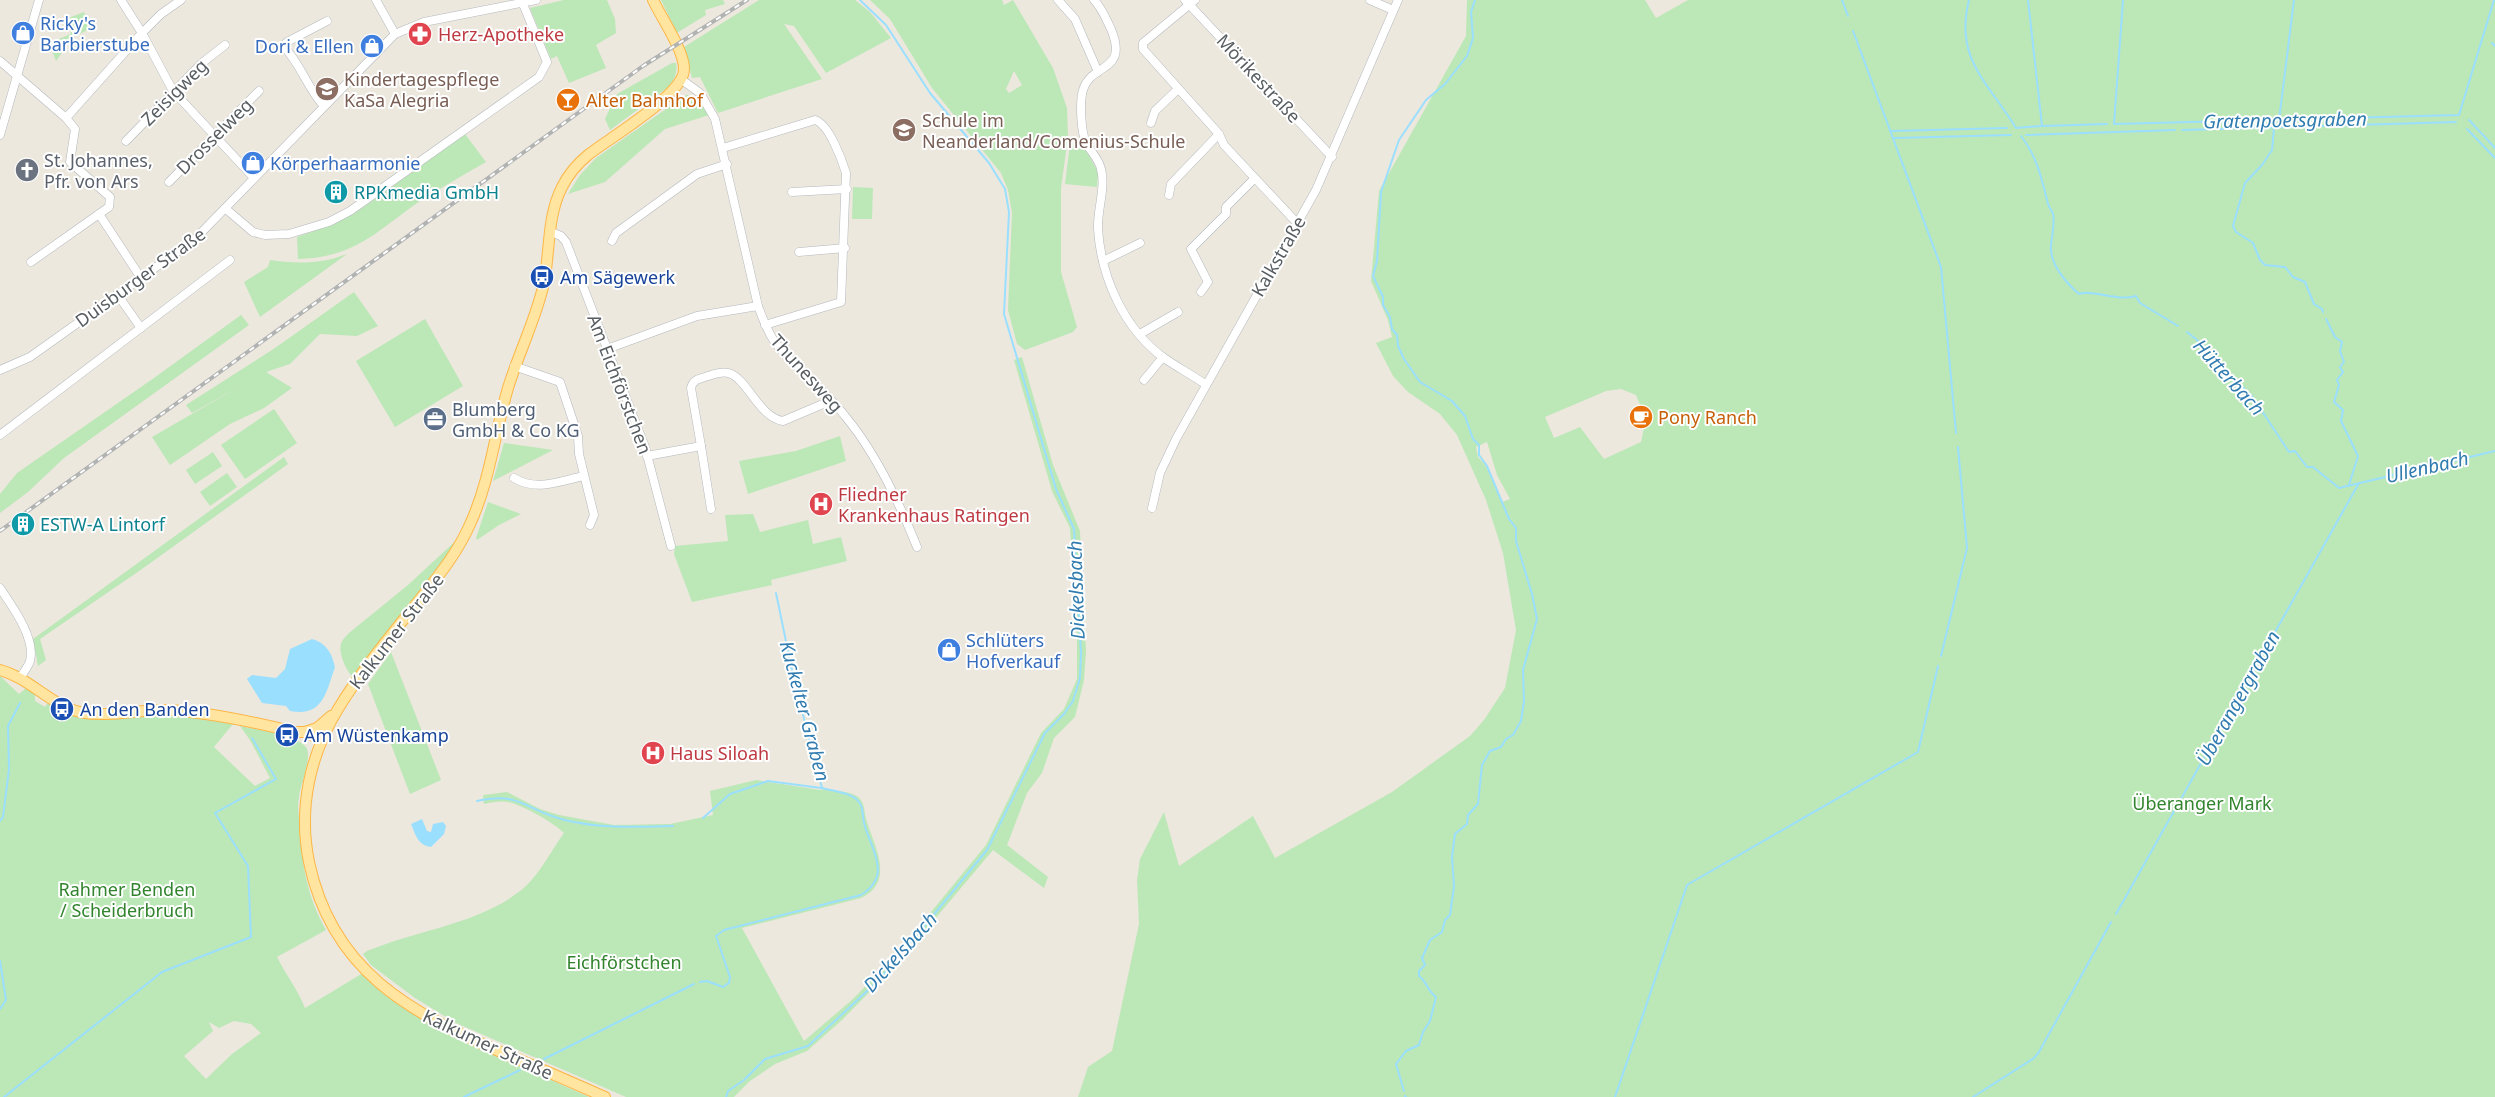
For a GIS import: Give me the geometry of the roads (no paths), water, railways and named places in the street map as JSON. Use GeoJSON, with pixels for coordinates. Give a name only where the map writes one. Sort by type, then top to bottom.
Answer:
{"type":"FeatureCollection","features":[{"type":"Feature","properties":{"kind":"main road"},"geometry":{"type":"LineString","coordinates":[[653,0],[681,55],[683,75]]}},
{"type":"Feature","properties":{"kind":"main road","name":"Kalkumer Straße"},"geometry":{"type":"LineString","coordinates":[[605,1097],[447,1028],[416,1011],[390,992],[353,956],[342,942],[322,905],[313,880],[307,852],[305,804],[321,744],[338,709],[389,638],[452,560],[474,517],[514,366],[540,300],[558,195],[577,164],[671,95],[683,75]]}},
{"type":"Feature","properties":{"kind":"main road"},"geometry":{"type":"LineString","coordinates":[[0,670],[20,678],[58,704],[89,714],[112,715],[170,710],[300,732],[321,744]]}},
{"type":"Feature","properties":{"kind":"main road"},"geometry":{"type":"LineString","coordinates":[[300,732],[321,725],[338,709]]}},
{"type":"Feature","properties":{"kind":"street"},"geometry":{"type":"LineString","coordinates":[[0,135],[39,0]]}},
{"type":"Feature","properties":{"kind":"street"},"geometry":{"type":"LineString","coordinates":[[122,0],[142,32],[173,91],[254,178]]}},
{"type":"Feature","properties":{"kind":"street"},"geometry":{"type":"LineString","coordinates":[[66,118],[142,32],[160,14],[182,0]]}},
{"type":"Feature","properties":{"kind":"street"},"geometry":{"type":"LineString","coordinates":[[376,0],[395,34]]}},
{"type":"Feature","properties":{"kind":"street","name":"Duisburger Straße"},"geometry":{"type":"LineString","coordinates":[[0,370],[30,358],[194,240],[395,34],[424,22],[536,0]]}},
{"type":"Feature","properties":{"kind":"street"},"geometry":{"type":"LineString","coordinates":[[1058,0],[1075,18],[1098,72]]}},
{"type":"Feature","properties":{"kind":"street"},"geometry":{"type":"LineString","coordinates":[[1094,0],[1105,16],[1118,49],[1114,59],[1088,82],[1082,95],[1084,136],[1102,169],[1098,229],[1102,261],[1113,294],[1140,334],[1163,357],[1205,384]]}},
{"type":"Feature","properties":{"kind":"street"},"geometry":{"type":"LineString","coordinates":[[1370,0],[1393,10]]}},
{"type":"Feature","properties":{"kind":"street","name":"Kalkstraße"},"geometry":{"type":"LineString","coordinates":[[1152,508],[1160,473],[1205,384],[1297,223],[1332,157],[1398,0]]}},
{"type":"Feature","properties":{"kind":"street"},"geometry":{"type":"LineString","coordinates":[[1190,2],[1142,46],[1144,51],[1219,134],[1224,145],[1297,223]]}},
{"type":"Feature","properties":{"kind":"street","name":"Mörikestraße"},"geometry":{"type":"LineString","coordinates":[[1190,2],[1332,157]]}},
{"type":"Feature","properties":{"kind":"street"},"geometry":{"type":"LineString","coordinates":[[226,209],[253,232],[277,235],[296,233],[329,222],[365,201],[539,77],[547,62],[523,4]]}},
{"type":"Feature","properties":{"kind":"street"},"geometry":{"type":"LineString","coordinates":[[324,106],[314,96],[290,53],[283,46],[287,42],[327,21]]}},
{"type":"Feature","properties":{"kind":"street","name":"Zeisigweg"},"geometry":{"type":"LineString","coordinates":[[126,141],[208,57],[225,45]]}},
{"type":"Feature","properties":{"kind":"street"},"geometry":{"type":"LineString","coordinates":[[0,60],[66,118],[75,129],[70,162],[110,197],[109,207],[31,262]]}},
{"type":"Feature","properties":{"kind":"street","name":"Thunesweg"},"geometry":{"type":"LineString","coordinates":[[683,75],[706,99],[715,118],[758,306],[765,325],[774,340],[844,414],[860,436],[892,493],[917,547]]}},
{"type":"Feature","properties":{"kind":"street"},"geometry":{"type":"LineString","coordinates":[[1151,123],[1155,111],[1178,89]]}},
{"type":"Feature","properties":{"kind":"street","name":"Drosselweg"},"geometry":{"type":"LineString","coordinates":[[169,182],[259,91]]}},
{"type":"Feature","properties":{"kind":"street"},"geometry":{"type":"LineString","coordinates":[[723,148],[811,120],[819,121],[842,158],[846,174],[845,248],[841,302],[765,325]]}},
{"type":"Feature","properties":{"kind":"street"},"geometry":{"type":"LineString","coordinates":[[1169,195],[1171,184],[1219,134]]}},
{"type":"Feature","properties":{"kind":"street"},"geometry":{"type":"LineString","coordinates":[[612,241],[616,233],[696,174],[727,164]]}},
{"type":"Feature","properties":{"kind":"street"},"geometry":{"type":"LineString","coordinates":[[1201,292],[1208,282],[1191,249],[1226,214],[1226,207],[1254,178]]}},
{"type":"Feature","properties":{"kind":"street"},"geometry":{"type":"LineString","coordinates":[[792,192],[847,189]]}},
{"type":"Feature","properties":{"kind":"street"},"geometry":{"type":"LineString","coordinates":[[99,214],[141,278]]}},
{"type":"Feature","properties":{"kind":"street","name":"Am Eichförstchen"},"geometry":{"type":"LineString","coordinates":[[551,232],[561,236],[566,242],[607,349],[647,456],[671,546]]}},
{"type":"Feature","properties":{"kind":"street"},"geometry":{"type":"LineString","coordinates":[[1102,261],[1140,244]]}},
{"type":"Feature","properties":{"kind":"street"},"geometry":{"type":"LineString","coordinates":[[799,252],[845,248]]}},
{"type":"Feature","properties":{"kind":"street"},"geometry":{"type":"LineString","coordinates":[[0,435],[86,367],[230,260]]}},
{"type":"Feature","properties":{"kind":"street"},"geometry":{"type":"LineString","coordinates":[[117,294],[141,328]]}},
{"type":"Feature","properties":{"kind":"street"},"geometry":{"type":"LineString","coordinates":[[607,349],[697,316],[758,306]]}},
{"type":"Feature","properties":{"kind":"street"},"geometry":{"type":"LineString","coordinates":[[1140,334],[1178,312]]}},
{"type":"Feature","properties":{"kind":"street"},"geometry":{"type":"LineString","coordinates":[[1144,380],[1163,357]]}},
{"type":"Feature","properties":{"kind":"street"},"geometry":{"type":"LineString","coordinates":[[514,366],[560,382],[578,436],[578,454],[594,515],[590,525]]}},
{"type":"Feature","properties":{"kind":"street"},"geometry":{"type":"LineString","coordinates":[[711,509],[691,388],[693,383],[700,378],[723,372],[734,375],[768,414],[783,421],[830,401]]}},
{"type":"Feature","properties":{"kind":"street"},"geometry":{"type":"LineString","coordinates":[[647,456],[701,446]]}},
{"type":"Feature","properties":{"kind":"street"},"geometry":{"type":"LineString","coordinates":[[514,478],[523,483],[541,486],[584,476]]}},
{"type":"Feature","properties":{"kind":"street"},"geometry":{"type":"LineString","coordinates":[[0,588],[10,602],[30,645],[30,662],[20,678]]}},
{"type":"Feature","properties":{"kind":"water"},"geometry":{"type":"Polygon","coordinates":[[[312,639],[328,649],[335,667],[322,701],[316,707],[301,712],[290,711],[286,706],[262,703],[247,679],[252,675],[276,678],[285,669],[290,649],[312,639]]]}},
{"type":"Feature","properties":{"kind":"water"},"geometry":{"type":"Polygon","coordinates":[[[422,819],[427,831],[431,832],[433,824],[443,822],[446,826],[444,834],[431,847],[420,842],[411,824],[422,819]]]}},
{"type":"Feature","properties":{"kind":"waterway","name":"Dickelsbach"},"geometry":{"type":"LineString","coordinates":[[726,1097],[728,1091],[744,1080],[765,1059],[808,1046],[880,979],[987,850],[1045,733],[1064,714],[1073,701],[1080,678],[1081,653],[1074,529],[1056,489],[1004,314],[1009,212],[1005,189],[989,163],[930,93],[886,25],[860,0]]}},
{"type":"Feature","properties":{"kind":"waterway"},"geometry":{"type":"LineString","coordinates":[[1404,1091],[1396,1064],[1406,1051],[1419,1045],[1423,1032],[1430,1021],[1436,997],[1419,976],[1419,971],[1425,965],[1422,958],[1430,940],[1442,932],[1445,920],[1450,915],[1454,886],[1452,857],[1455,834],[1467,824],[1468,815],[1478,804],[1482,765],[1490,751],[1501,747],[1506,739],[1513,735],[1521,721],[1524,701],[1523,670],[1537,619],[1532,594],[1516,541],[1516,528],[1509,519],[1487,466],[1479,455],[1479,445],[1473,439],[1465,416],[1452,401],[1420,382],[1404,359],[1398,346],[1397,335],[1392,329],[1390,317],[1383,305],[1383,297],[1373,276],[1377,261],[1381,192],[1399,140],[1426,100],[1445,84],[1467,56],[1473,38],[1471,12],[1475,0]]}},
{"type":"Feature","properties":{"kind":"waterway"},"geometry":{"type":"LineString","coordinates":[[1842,0],[1848,16]]}},
{"type":"Feature","properties":{"kind":"waterway"},"geometry":{"type":"LineString","coordinates":[[1969,0],[1966,38],[1970,54],[1976,69],[2016,128],[2042,126],[2028,0]]}},
{"type":"Feature","properties":{"kind":"waterway","name":"Gratenpoetsgraben"},"geometry":{"type":"LineString","coordinates":[[2123,0],[2114,124],[2459,115],[2494,0]]}},
{"type":"Feature","properties":{"kind":"waterway"},"geometry":{"type":"LineString","coordinates":[[2279,120],[2294,0]]}},
{"type":"Feature","properties":{"kind":"waterway"},"geometry":{"type":"LineString","coordinates":[[1853,31],[1941,267],[1956,433]]}},
{"type":"Feature","properties":{"kind":"waterway"},"geometry":{"type":"LineString","coordinates":[[2492,43],[2495,46]]}},
{"type":"Feature","properties":{"kind":"waterway"},"geometry":{"type":"LineString","coordinates":[[2469,120],[2495,148]]}},
{"type":"Feature","properties":{"kind":"waterway"},"geometry":{"type":"LineString","coordinates":[[2182,130],[2456,122]]}},
{"type":"Feature","properties":{"kind":"waterway"},"geometry":{"type":"LineString","coordinates":[[2042,126],[2107,124]]}},
{"type":"Feature","properties":{"kind":"waterway"},"geometry":{"type":"LineString","coordinates":[[1892,131],[2007,128]]}},
{"type":"Feature","properties":{"kind":"waterway"},"geometry":{"type":"LineString","coordinates":[[2274,128],[2272,150],[2262,165],[2245,183],[2233,226],[2236,232],[2253,243],[2260,260],[2265,265],[2285,267],[2293,277],[2305,282],[2314,304],[2322,309],[2323,312]]}},
{"type":"Feature","properties":{"kind":"waterway"},"geometry":{"type":"LineString","coordinates":[[2467,129],[2495,158]]}},
{"type":"Feature","properties":{"kind":"waterway"},"geometry":{"type":"LineString","coordinates":[[2026,135],[2175,130]]}},
{"type":"Feature","properties":{"kind":"waterway"},"geometry":{"type":"LineString","coordinates":[[1894,138],[2011,135]]}},
{"type":"Feature","properties":{"kind":"waterway","name":"Hütterbach"},"geometry":{"type":"LineString","coordinates":[[2021,136],[2035,160],[2048,205],[2053,214],[2054,226],[2051,252],[2059,272],[2079,294],[2091,293],[2121,298],[2136,296],[2140,303],[2178,326]]}},
{"type":"Feature","properties":{"kind":"waterway"},"geometry":{"type":"LineString","coordinates":[[2326,319],[2335,337],[2342,342],[2340,351],[2344,362],[2340,367],[2343,372],[2337,380],[2339,385],[2334,402],[2343,410],[2341,421],[2358,456],[2349,485]]}},
{"type":"Feature","properties":{"kind":"waterway","name":"Hütterbach"},"geometry":{"type":"LineString","coordinates":[[2187,332],[2208,349],[2211,357],[2252,396],[2289,452],[2295,451],[2307,467],[2313,467],[2339,488],[2495,451]]}},
{"type":"Feature","properties":{"kind":"waterway"},"geometry":{"type":"LineString","coordinates":[[1941,656],[1967,548],[1958,447]]}},
{"type":"Feature","properties":{"kind":"waterway","name":"Überangergraben"},"geometry":{"type":"LineString","coordinates":[[2116,914],[2359,483]]}},
{"type":"Feature","properties":{"kind":"waterway","name":"Kuckelter Graben"},"geometry":{"type":"LineString","coordinates":[[700,982],[707,981],[723,987],[729,983],[730,977],[716,936],[724,930],[861,895],[871,887],[878,871],[875,852],[867,833],[860,804],[849,795],[822,788],[794,680],[776,593]]}},
{"type":"Feature","properties":{"kind":"waterway"},"geometry":{"type":"LineString","coordinates":[[1615,1097],[1687,885],[1918,752],[1938,666]]}},
{"type":"Feature","properties":{"kind":"waterway"},"geometry":{"type":"LineString","coordinates":[[0,821],[3,817],[9,769],[8,726],[20,703]]}},
{"type":"Feature","properties":{"kind":"waterway"},"geometry":{"type":"LineString","coordinates":[[4,1097],[162,972],[251,937],[248,866],[215,813],[276,779],[252,738]]}},
{"type":"Feature","properties":{"kind":"waterway"},"geometry":{"type":"LineString","coordinates":[[703,818],[730,794],[768,781],[821,788]]}},
{"type":"Feature","properties":{"kind":"waterway"},"geometry":{"type":"LineString","coordinates":[[477,801],[504,798],[514,800],[552,816],[592,825],[619,827],[673,826]]}},
{"type":"Feature","properties":{"kind":"waterway","name":"Überangergraben"},"geometry":{"type":"LineString","coordinates":[[1973,1097],[2034,1058],[2039,1052],[2111,922]]}},
{"type":"Feature","properties":{"kind":"waterway"},"geometry":{"type":"LineString","coordinates":[[0,961],[6,1000],[0,1009]]}},
{"type":"Feature","properties":{"kind":"waterway","name":"Kuckelter Graben"},"geometry":{"type":"LineString","coordinates":[[544,1059],[694,984]]}},
{"type":"Feature","properties":{"kind":"waterway","name":"Kuckelter Graben"},"geometry":{"type":"LineString","coordinates":[[464,1097],[520,1070]]}},
{"type":"Feature","properties":{"kind":"railway"},"geometry":{"type":"LineString","coordinates":[[0,531],[643,66],[747,0]]}},
{"type":"Feature","properties":{"kind":"place","name":"Ricky's Barbierstube"},"geometry":{"type":"Point","coordinates":[23,33]}},
{"type":"Feature","properties":{"kind":"place","name":"Herz-Apotheke"},"geometry":{"type":"Point","coordinates":[420,34]}},
{"type":"Feature","properties":{"kind":"place","name":"Dori & Ellen"},"geometry":{"type":"Point","coordinates":[372,46]}},
{"type":"Feature","properties":{"kind":"place","name":"Kindertagespflege KaSa Alegria"},"geometry":{"type":"Point","coordinates":[327,89]}},
{"type":"Feature","properties":{"kind":"place","name":"Alter Bahnhof"},"geometry":{"type":"Point","coordinates":[568,100]}},
{"type":"Feature","properties":{"kind":"place","name":"Schule im Neanderland/Comenius-Schule"},"geometry":{"type":"Point","coordinates":[904,130]}},
{"type":"Feature","properties":{"kind":"place","name":"Körperhaarmonie"},"geometry":{"type":"Point","coordinates":[253,163]}},
{"type":"Feature","properties":{"kind":"place","name":"St. Johannes, Pfr. von Ars"},"geometry":{"type":"Point","coordinates":[27,170]}},
{"type":"Feature","properties":{"kind":"place","name":"RPKmedia GmbH"},"geometry":{"type":"Point","coordinates":[336,192]}},
{"type":"Feature","properties":{"kind":"place","name":"Am Sägewerk"},"geometry":{"type":"Point","coordinates":[542,277]}},
{"type":"Feature","properties":{"kind":"place","name":"Pony Ranch"},"geometry":{"type":"Point","coordinates":[1641,417]}},
{"type":"Feature","properties":{"kind":"place","name":"Blumberg GmbH & Co KG"},"geometry":{"type":"Point","coordinates":[435,419]}},
{"type":"Feature","properties":{"kind":"place","name":"Fliedner Krankenhaus Ratingen"},"geometry":{"type":"Point","coordinates":[821,504]}},
{"type":"Feature","properties":{"kind":"place","name":"ESTW-A Lintorf"},"geometry":{"type":"Point","coordinates":[23,524]}},
{"type":"Feature","properties":{"kind":"place","name":"Schlüters Hofverkauf"},"geometry":{"type":"Point","coordinates":[949,650]}},
{"type":"Feature","properties":{"kind":"place","name":"An den Banden"},"geometry":{"type":"Point","coordinates":[62,709]}},
{"type":"Feature","properties":{"kind":"place","name":"Am Wüstenkamp"},"geometry":{"type":"Point","coordinates":[287,735]}},
{"type":"Feature","properties":{"kind":"place","name":"Haus Siloah"},"geometry":{"type":"Point","coordinates":[653,753]}},
{"type":"Feature","properties":{"kind":"water label","name":"Ullenbach"},"geometry":{"type":"Point","coordinates":[2427,467]}},
{"type":"Feature","properties":{"kind":"park label","name":"Überanger Mark"},"geometry":{"type":"Point","coordinates":[2202,803]}},
{"type":"Feature","properties":{"kind":"park label","name":"Rahmer Benden / Scheiderbruch"},"geometry":{"type":"Point","coordinates":[127,900]}},
{"type":"Feature","properties":{"kind":"park label","name":"Eichförstchen"},"geometry":{"type":"Point","coordinates":[624,962]}}]}
